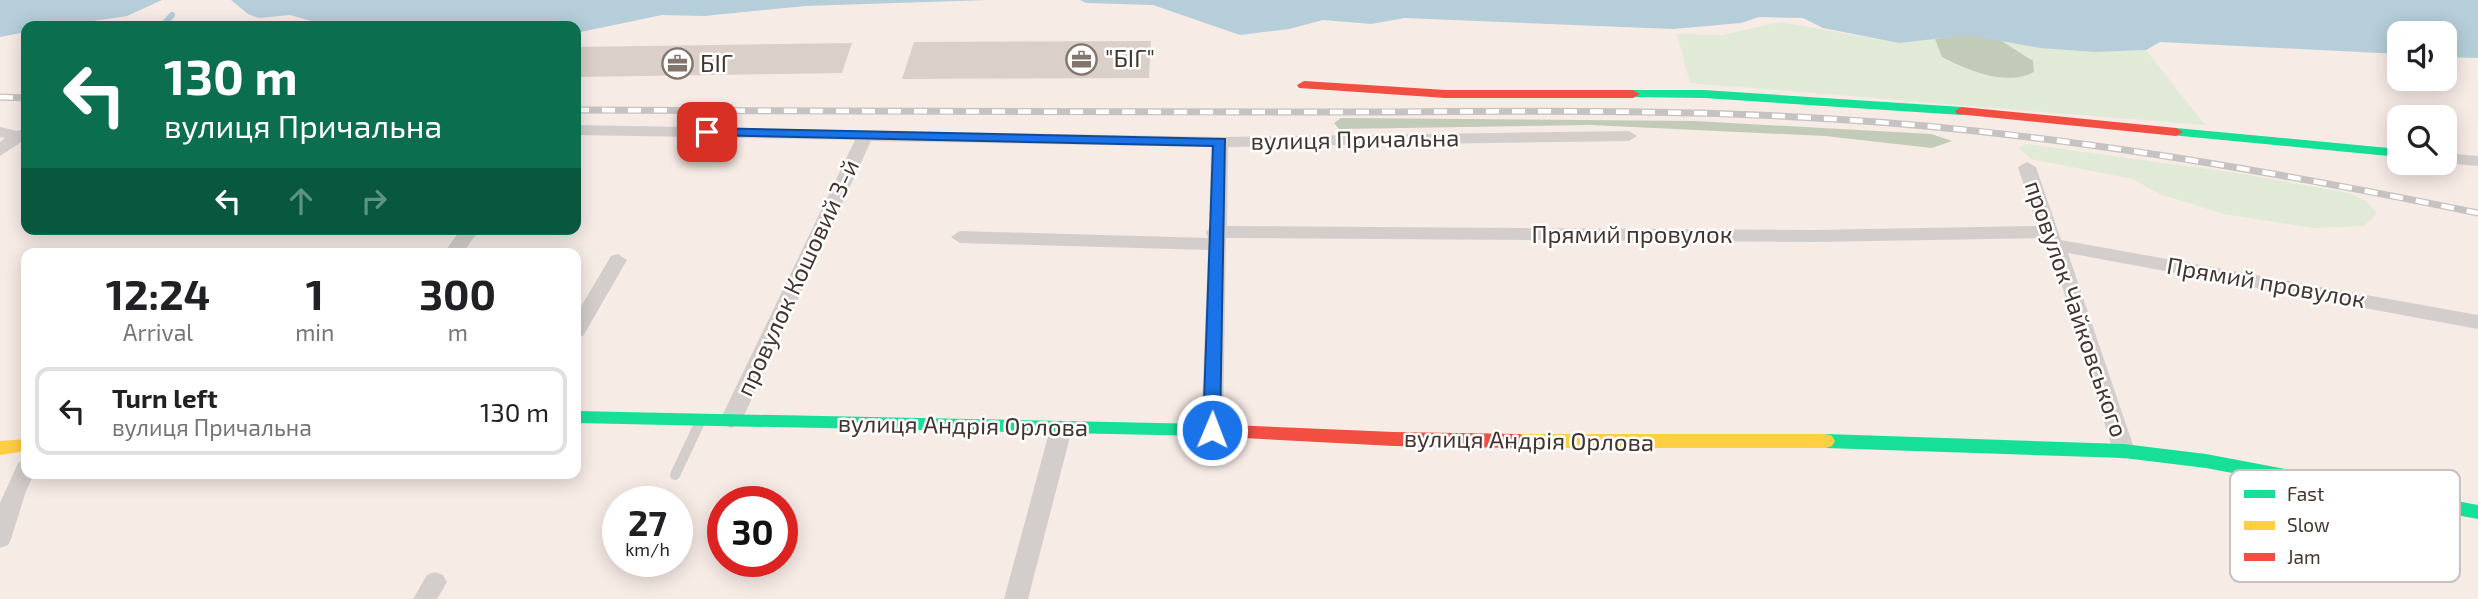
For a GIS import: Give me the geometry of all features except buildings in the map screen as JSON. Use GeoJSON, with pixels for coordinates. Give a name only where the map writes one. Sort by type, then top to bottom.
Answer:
{"type":"FeatureCollection","features":[{"type":"Feature","properties":{"kind":"street"},"geometry":{"type":"LineString","coordinates":[[1304,85],[1446,94],[1704,94],[1948,110],[2387,152]]}},
{"type":"Feature","properties":{"kind":"street","name":"вулиця Причальна"},"geometry":{"type":"LineString","coordinates":[[581,130],[1220,142],[1629,136]]}},
{"type":"Feature","properties":{"kind":"street"},"geometry":{"type":"LineString","coordinates":[[0,132],[21,134]]}},
{"type":"Feature","properties":{"kind":"street"},"geometry":{"type":"LineString","coordinates":[[0,152],[21,135]]}},
{"type":"Feature","properties":{"kind":"street","name":"провулок Кошовий 3-й"},"geometry":{"type":"LineString","coordinates":[[731,420],[865,136]]}},
{"type":"Feature","properties":{"kind":"street"},"geometry":{"type":"LineString","coordinates":[[1212,430],[1215,238],[1220,142]]}},
{"type":"Feature","properties":{"kind":"street"},"geometry":{"type":"LineString","coordinates":[[2457,159],[2478,161]]}},
{"type":"Feature","properties":{"kind":"street","name":"провулок Чайковського"},"geometry":{"type":"LineString","coordinates":[[2027,167],[2052,238],[2064,263],[2124,451]]}},
{"type":"Feature","properties":{"kind":"street","name":"Прямий провулок"},"geometry":{"type":"LineString","coordinates":[[960,237],[2052,238],[2478,322]]}},
{"type":"Feature","properties":{"kind":"street"},"geometry":{"type":"LineString","coordinates":[[581,323],[618,260]]}},
{"type":"Feature","properties":{"kind":"street","name":"вулиця Андрія Орлова"},"geometry":{"type":"LineString","coordinates":[[581,417],[1212,430],[1394,439],[1626,443],[1792,440],[2124,451],[2254,470]]}},
{"type":"Feature","properties":{"kind":"street"},"geometry":{"type":"LineString","coordinates":[[1016,599],[1061,429]]}},
{"type":"Feature","properties":{"kind":"street"},"geometry":{"type":"LineString","coordinates":[[0,447],[21,445]]}},
{"type":"Feature","properties":{"kind":"street"},"geometry":{"type":"LineString","coordinates":[[0,539],[21,479]]}},
{"type":"Feature","properties":{"kind":"street","name":"вулиця Андрія Орлова"},"geometry":{"type":"LineString","coordinates":[[2460,509],[2478,512]]}},
{"type":"Feature","properties":{"kind":"lane"},"geometry":{"type":"LineString","coordinates":[[676,475],[701,419]]}},
{"type":"Feature","properties":{"kind":"green space"},"geometry":{"type":"Polygon","coordinates":[[[1780,22],[1899,43],[1970,34],[2040,48],[2094,52],[2146,50],[2205,125],[1690,83],[1677,34],[1722,35],[1780,22]]]}},
{"type":"Feature","properties":{"kind":"green space"},"geometry":{"type":"Polygon","coordinates":[[[1970,34],[2000,40],[2033,61],[2034,72],[2011,78],[1999,77],[1963,67],[1942,57],[1935,39],[1970,34]]]}},
{"type":"Feature","properties":{"kind":"green space"},"geometry":{"type":"Polygon","coordinates":[[[1341,118],[1694,121],[1931,134],[1952,141],[1932,148],[1825,136],[1591,125],[1339,129],[1334,123],[1341,118]]]}},
{"type":"Feature","properties":{"kind":"green space"},"geometry":{"type":"Polygon","coordinates":[[[2026,144],[2243,174],[2349,193],[2366,201],[2377,213],[2364,226],[2313,228],[2224,214],[2159,194],[2133,179],[2031,159],[2019,148],[2026,144]]]}},
{"type":"Feature","properties":{"kind":"water"},"geometry":{"type":"Polygon","coordinates":[[[0,0],[162,0],[127,16],[94,21],[21,21],[21,33],[0,37],[0,0]]]}},
{"type":"Feature","properties":{"kind":"water"},"geometry":{"type":"Polygon","coordinates":[[[231,0],[988,0],[805,6],[704,16],[662,15],[581,32],[581,21],[311,21],[290,15],[259,18],[248,14],[231,0]]]}},
{"type":"Feature","properties":{"kind":"water"},"geometry":{"type":"Polygon","coordinates":[[[1080,0],[2478,0],[2478,58],[2457,57],[2457,21],[2387,21],[2387,53],[2160,42],[2146,50],[2094,52],[2040,48],[1969,35],[1899,43],[1823,28],[1803,18],[1759,17],[1741,23],[1673,29],[1405,18],[1371,24],[1323,20],[1289,29],[1240,35],[1153,5],[1086,3],[1080,0]]]}},
{"type":"Feature","properties":{"kind":"waterway"},"geometry":{"type":"LineString","coordinates":[[167,21],[172,15]]}},
{"type":"Feature","properties":{"kind":"railway"},"geometry":{"type":"LineString","coordinates":[[0,97],[21,98]]}},
{"type":"Feature","properties":{"kind":"railway"},"geometry":{"type":"LineString","coordinates":[[581,110],[1574,111],[1833,119],[2076,143],[2238,168],[2478,213]]}},
{"type":"Feature","properties":{"kind":"traffic: fast"},"geometry":{"type":"LineString","coordinates":[[1633,94],[1704,94],[1962,111]]}},
{"type":"Feature","properties":{"kind":"traffic: fast"},"geometry":{"type":"LineString","coordinates":[[2176,132],[2387,152]]}},
{"type":"Feature","properties":{"kind":"traffic: fast"},"geometry":{"type":"LineString","coordinates":[[581,417],[1206,430]]}},
{"type":"Feature","properties":{"kind":"traffic: fast"},"geometry":{"type":"LineString","coordinates":[[1826,441],[2124,451],[2254,470]]}},
{"type":"Feature","properties":{"kind":"traffic: fast"},"geometry":{"type":"LineString","coordinates":[[2460,509],[2478,512]]}},
{"type":"Feature","properties":{"kind":"traffic: slow"},"geometry":{"type":"LineString","coordinates":[[1519,441],[1826,441]]}},
{"type":"Feature","properties":{"kind":"traffic: slow"},"geometry":{"type":"LineString","coordinates":[[0,448],[21,446]]}},
{"type":"Feature","properties":{"kind":"traffic: jam"},"geometry":{"type":"LineString","coordinates":[[1304,85],[1446,94],[1633,94]]}},
{"type":"Feature","properties":{"kind":"traffic: jam"},"geometry":{"type":"LineString","coordinates":[[1962,111],[2176,132]]}},
{"type":"Feature","properties":{"kind":"traffic: jam"},"geometry":{"type":"LineString","coordinates":[[1206,430],[1394,439],[1519,441]]}},
{"type":"Feature","properties":{"kind":"place","name":"\"БІГ\""},"geometry":{"type":"Point","coordinates":[1082,59]}},
{"type":"Feature","properties":{"kind":"place","name":"БІГ"},"geometry":{"type":"Point","coordinates":[677,64]}},
{"type":"Feature","properties":{"kind":"route"},"geometry":{"type":"LineString","coordinates":[[707,132],[1220,142],[1215,244],[1212,430]]}}]}
